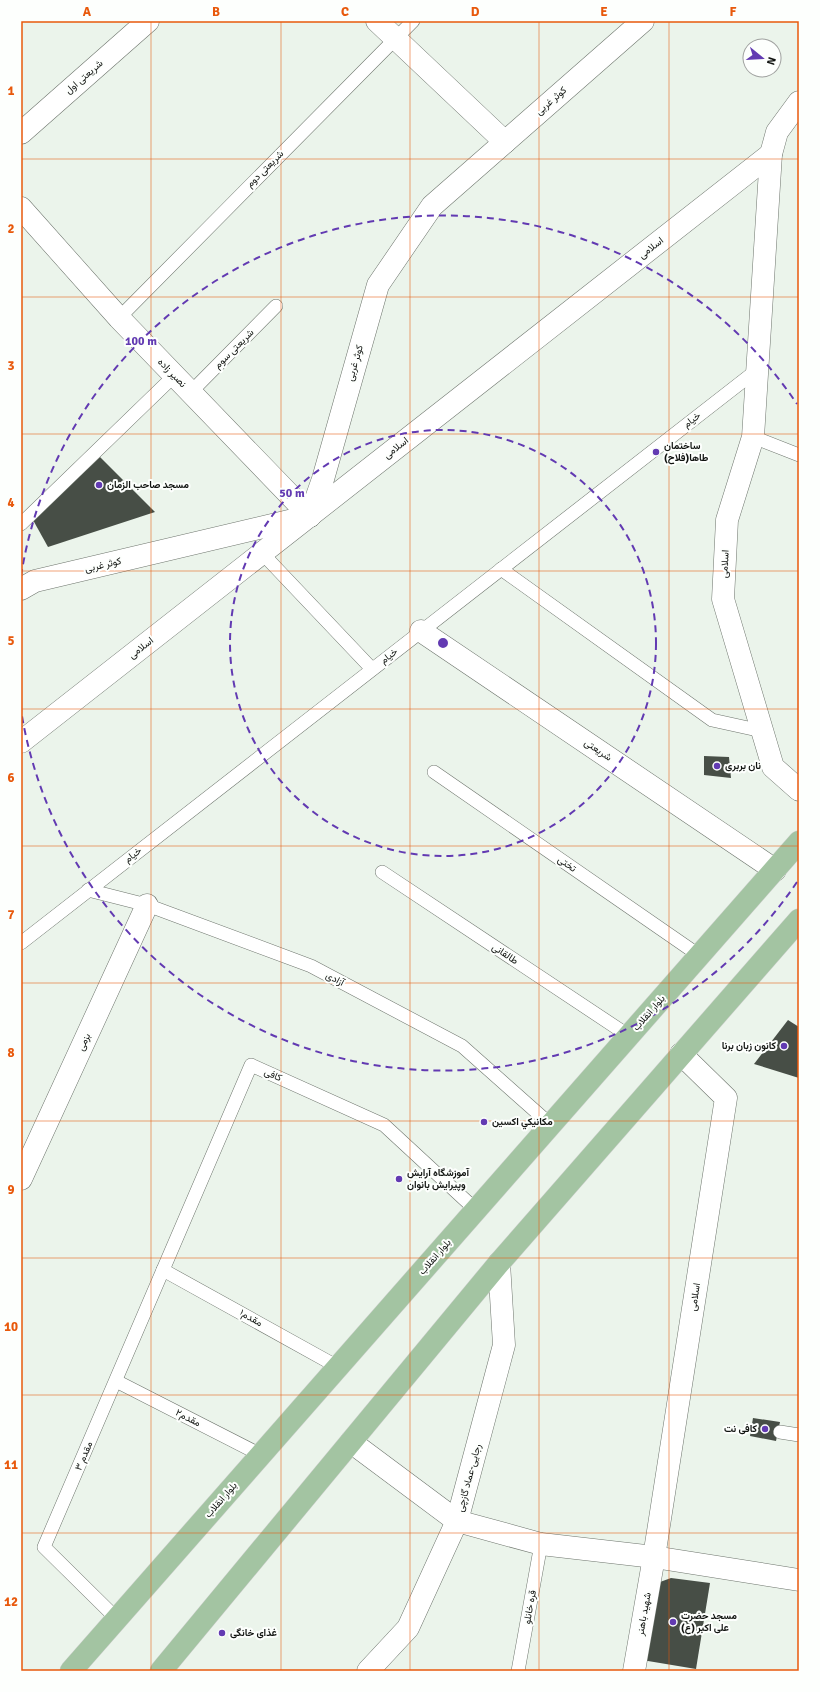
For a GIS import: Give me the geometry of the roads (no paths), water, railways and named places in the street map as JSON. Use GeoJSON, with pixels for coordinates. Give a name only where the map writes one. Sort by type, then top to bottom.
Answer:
{"type":"FeatureCollection","features":[{"type":"Feature","properties":{"kind":"main road","name":"بلوار انقلاب"},"geometry":{"type":"LineString","coordinates":[[71,1671],[799,842]]}},
{"type":"Feature","properties":{"kind":"main road"},"geometry":{"type":"LineString","coordinates":[[161,1671],[499,1263],[799,920]]}},
{"type":"Feature","properties":{"kind":"street","name":"شریعتی اول"},"geometry":{"type":"LineString","coordinates":[[21,133],[148,21]]}},
{"type":"Feature","properties":{"kind":"street"},"geometry":{"type":"LineString","coordinates":[[377,21],[505,142]]}},
{"type":"Feature","properties":{"kind":"street","name":"کوثر غربی"},"geometry":{"type":"LineString","coordinates":[[21,589],[35,581],[310,516],[378,285],[432,206],[643,21]]}},
{"type":"Feature","properties":{"kind":"street","name":"اسلامی"},"geometry":{"type":"LineString","coordinates":[[799,102],[778,132],[771,154],[752,437],[727,520],[723,599],[773,767],[799,790]]}},
{"type":"Feature","properties":{"kind":"street","name":"اسلامی"},"geometry":{"type":"LineString","coordinates":[[21,742],[771,154]]}},
{"type":"Feature","properties":{"kind":"street","name":"نصیر زاده"},"geometry":{"type":"LineString","coordinates":[[21,208],[119,318],[310,516]]}},
{"type":"Feature","properties":{"kind":"street","name":"شریعتی"},"geometry":{"type":"LineString","coordinates":[[421,631],[775,870]]}},
{"type":"Feature","properties":{"kind":"street","name":"بزمی"},"geometry":{"type":"LineString","coordinates":[[21,1179],[147,905]]}},
{"type":"Feature","properties":{"kind":"street","name":"اسلامی"},"geometry":{"type":"LineString","coordinates":[[654,1557],[726,1098],[681,1054]]}},
{"type":"Feature","properties":{"kind":"street","name":"رجایی-عماد گازچی"},"geometry":{"type":"LineString","coordinates":[[368,1671],[408,1628],[458,1521],[504,1344],[499,1263]]}},
{"type":"Feature","properties":{"kind":"street"},"geometry":{"type":"LineString","coordinates":[[351,1442],[458,1521],[541,1544],[654,1557],[799,1580]]}},
{"type":"Feature","properties":{"kind":"street","name":"شهید باهنر"},"geometry":{"type":"LineString","coordinates":[[634,1671],[654,1557]]}},
{"type":"Feature","properties":{"kind":"lane","name":"شریعتی دوم"},"geometry":{"type":"LineString","coordinates":[[119,318],[413,21]]}},
{"type":"Feature","properties":{"kind":"lane","name":"شریعتی سوم"},"geometry":{"type":"LineString","coordinates":[[191,392],[276,306]]}},
{"type":"Feature","properties":{"kind":"lane","name":"خیام"},"geometry":{"type":"LineString","coordinates":[[21,943],[757,370]]}},
{"type":"Feature","properties":{"kind":"lane"},"geometry":{"type":"LineString","coordinates":[[21,524],[174,376]]}},
{"type":"Feature","properties":{"kind":"lane"},"geometry":{"type":"LineString","coordinates":[[752,437],[799,455]]}},
{"type":"Feature","properties":{"kind":"lane"},"geometry":{"type":"LineString","coordinates":[[262,553],[372,669]]}},
{"type":"Feature","properties":{"kind":"lane"},"geometry":{"type":"LineString","coordinates":[[501,569],[712,720],[762,731]]}},
{"type":"Feature","properties":{"kind":"lane","name":"تختی"},"geometry":{"type":"LineString","coordinates":[[434,772],[700,956]]}},
{"type":"Feature","properties":{"kind":"lane","name":"طالقانی"},"geometry":{"type":"LineString","coordinates":[[382,872],[629,1036]]}},
{"type":"Feature","properties":{"kind":"lane","name":"آزادی"},"geometry":{"type":"LineString","coordinates":[[88,890],[147,905],[311,966],[462,1046],[551,1125]]}},
{"type":"Feature","properties":{"kind":"lane","name":"کافی"},"geometry":{"type":"LineString","coordinates":[[163,1270],[251,1065],[384,1125],[476,1210]]}},
{"type":"Feature","properties":{"kind":"lane","name":"مقدم۱"},"geometry":{"type":"LineString","coordinates":[[163,1270],[338,1367]]}},
{"type":"Feature","properties":{"kind":"lane","name":"مقدم ۳"},"geometry":{"type":"LineString","coordinates":[[117,1619],[44,1547],[163,1270]]}},
{"type":"Feature","properties":{"kind":"lane","name":"مقدم۲"},"geometry":{"type":"LineString","coordinates":[[116,1381],[261,1455]]}},
{"type":"Feature","properties":{"kind":"lane"},"geometry":{"type":"LineString","coordinates":[[780,1432],[799,1435]]}},
{"type":"Feature","properties":{"kind":"lane","name":"قره خانلو"},"geometry":{"type":"LineString","coordinates":[[518,1671],[541,1544]]}},
{"type":"Feature","properties":{"kind":"place","name":"ساختمان طاها(فلاح)"},"geometry":{"type":"Point","coordinates":[656,452]}},
{"type":"Feature","properties":{"kind":"place","name":"مسجد صاحب الزمان"},"geometry":{"type":"Point","coordinates":[99,485]}},
{"type":"Feature","properties":{"kind":"place","name":"نان بربری"},"geometry":{"type":"Point","coordinates":[717,766]}},
{"type":"Feature","properties":{"kind":"place","name":"کانون زبان برنا"},"geometry":{"type":"Point","coordinates":[784,1046]}},
{"type":"Feature","properties":{"kind":"place","name":"مكانيكي اكسين"},"geometry":{"type":"Point","coordinates":[484,1122]}},
{"type":"Feature","properties":{"kind":"place","name":"آموزشگاه آرایش وپیرایش بانوان"},"geometry":{"type":"Point","coordinates":[399,1179]}},
{"type":"Feature","properties":{"kind":"place","name":"کافی نت"},"geometry":{"type":"Point","coordinates":[765,1429]}},
{"type":"Feature","properties":{"kind":"place","name":"مسجد حضرت علی اکبر (ع)"},"geometry":{"type":"Point","coordinates":[673,1622]}},
{"type":"Feature","properties":{"kind":"place","name":"غذای خانگی"},"geometry":{"type":"Point","coordinates":[222,1633]}}]}
